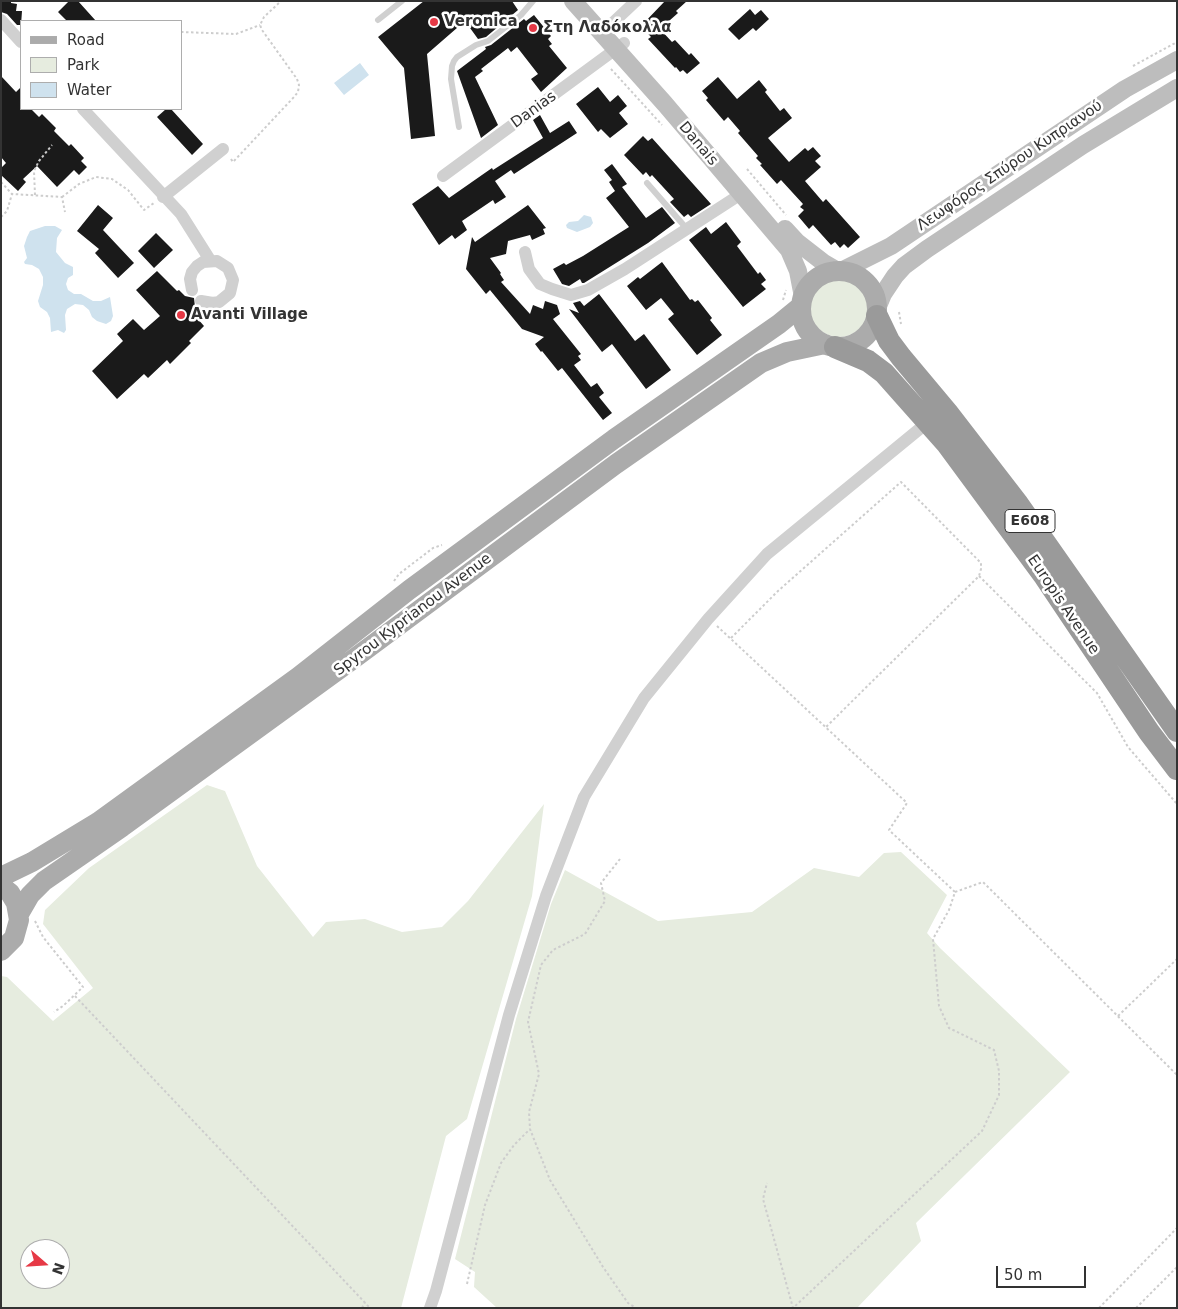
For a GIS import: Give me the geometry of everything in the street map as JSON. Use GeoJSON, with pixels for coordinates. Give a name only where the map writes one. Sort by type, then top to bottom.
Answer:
{"type":"FeatureCollection","features":[{"type":"Feature","properties":{"kind":"highway","name":"Europis Avenue"},"geometry":{"type":"LineString","coordinates":[[877,311],[889,341],[1018,504],[1177,731]]}},
{"type":"Feature","properties":{"kind":"highway","name":"Europis Avenue"},"geometry":{"type":"LineString","coordinates":[[830,346],[868,361],[884,373],[948,444],[1010,529],[1149,732],[1177,769]]}},
{"type":"Feature","properties":{"kind":"main road","name":"Danais"},"geometry":{"type":"LineString","coordinates":[[573,1],[606,30]]}},
{"type":"Feature","properties":{"kind":"main road","name":"Danais"},"geometry":{"type":"LineString","coordinates":[[589,1],[606,30],[665,104],[789,250],[798,271],[793,297]]}},
{"type":"Feature","properties":{"kind":"main road","name":"Danais"},"geometry":{"type":"LineString","coordinates":[[620,47],[740,175],[796,242],[824,263],[839,270]]}},
{"type":"Feature","properties":{"kind":"main road","name":"Λεωφόρος Σπύρου Κυπριανού"},"geometry":{"type":"LineString","coordinates":[[839,270],[891,246],[1125,89],[1177,60]]}},
{"type":"Feature","properties":{"kind":"main road","name":"Λεωφόρος Σπύρου Κυπριανού"},"geometry":{"type":"LineString","coordinates":[[877,311],[883,294],[904,266],[1083,144],[1177,88]]}},
{"type":"Feature","properties":{"kind":"main road"},"geometry":{"type":"LineString","coordinates":[[839,270],[860,276],[867,281],[872,289],[877,311],[874,325],[862,340],[854,344],[830,346],[815,338],[807,329],[793,297],[822,274],[839,270]]}},
{"type":"Feature","properties":{"kind":"main road","name":"Spyrou Kyprianou Avenue"},"geometry":{"type":"LineString","coordinates":[[1,878],[32,862],[98,822],[298,677],[409,590],[614,438],[779,324],[793,297]]}},
{"type":"Feature","properties":{"kind":"main road","name":"Spyrou Kyprianou Avenue"},"geometry":{"type":"LineString","coordinates":[[1,951],[10,944],[27,917],[33,891],[44,881],[122,827],[330,676],[616,464],[762,363],[787,352],[830,346]]}},
{"type":"Feature","properties":{"kind":"main road"},"geometry":{"type":"LineString","coordinates":[[1,886],[27,917]]}},
{"type":"Feature","properties":{"kind":"street"},"geometry":{"type":"LineString","coordinates":[[606,30],[636,1]]}},
{"type":"Feature","properties":{"kind":"street"},"geometry":{"type":"LineString","coordinates":[[1,20],[20,41]]}},
{"type":"Feature","properties":{"kind":"street","name":"Danias"},"geometry":{"type":"LineString","coordinates":[[443,176],[620,47]]}},
{"type":"Feature","properties":{"kind":"street"},"geometry":{"type":"LineString","coordinates":[[84,110],[180,214],[210,260]]}},
{"type":"Feature","properties":{"kind":"street"},"geometry":{"type":"LineString","coordinates":[[163,197],[223,149]]}},
{"type":"Feature","properties":{"kind":"street"},"geometry":{"type":"LineString","coordinates":[[525,252],[529,269],[540,284],[552,290],[571,295],[588,290],[741,194]]}},
{"type":"Feature","properties":{"kind":"street"},"geometry":{"type":"LineString","coordinates":[[192,290],[190,279],[192,272],[203,262],[210,260],[223,263],[228,268],[232,274],[230,294],[219,302],[201,301]]}},
{"type":"Feature","properties":{"kind":"street"},"geometry":{"type":"LineString","coordinates":[[430,1308],[509,1015],[546,896],[584,797],[644,698],[708,618],[767,554],[928,422]]}},
{"type":"Feature","properties":{"kind":"lane"},"geometry":{"type":"LineString","coordinates":[[378,20],[402,1]]}},
{"type":"Feature","properties":{"kind":"lane"},"geometry":{"type":"LineString","coordinates":[[458,127],[451,79],[454,62],[457,57],[476,45],[488,41],[508,26],[533,1]]}},
{"type":"Feature","properties":{"kind":"lane"},"geometry":{"type":"LineString","coordinates":[[647,183],[687,229]]}},
{"type":"Feature","properties":{"kind":"path"},"geometry":{"type":"LineString","coordinates":[[182,32],[236,34],[260,25],[264,17],[281,1]]}},
{"type":"Feature","properties":{"kind":"path"},"geometry":{"type":"LineString","coordinates":[[223,149],[233,162],[298,92],[299,85],[297,79],[260,25]]}},
{"type":"Feature","properties":{"kind":"path"},"geometry":{"type":"LineString","coordinates":[[1132,67],[1177,42]]}},
{"type":"Feature","properties":{"kind":"path"},"geometry":{"type":"LineString","coordinates":[[35,195],[34,171],[39,161],[52,145]]}},
{"type":"Feature","properties":{"kind":"path"},"geometry":{"type":"LineString","coordinates":[[747,169],[790,219]]}},
{"type":"Feature","properties":{"kind":"path"},"geometry":{"type":"LineString","coordinates":[[1,182],[12,194],[62,198],[78,184],[96,177],[112,179],[128,190],[144,210],[163,197]]}},
{"type":"Feature","properties":{"kind":"path"},"geometry":{"type":"LineString","coordinates":[[1,217],[7,211],[12,194]]}},
{"type":"Feature","properties":{"kind":"path"},"geometry":{"type":"LineString","coordinates":[[62,198],[65,212]]}},
{"type":"Feature","properties":{"kind":"path"},"geometry":{"type":"LineString","coordinates":[[781,306],[793,297]]}},
{"type":"Feature","properties":{"kind":"path"},"geometry":{"type":"LineString","coordinates":[[731,638],[778,591],[902,482],[981,563],[979,576],[826,727]]}},
{"type":"Feature","properties":{"kind":"path"},"geometry":{"type":"LineString","coordinates":[[393,582],[399,574],[433,548],[449,543]]}},
{"type":"Feature","properties":{"kind":"path"},"geometry":{"type":"LineString","coordinates":[[979,576],[1097,693],[1128,747],[1177,804]]}},
{"type":"Feature","properties":{"kind":"path"},"geometry":{"type":"LineString","coordinates":[[708,618],[907,802],[889,830],[955,892]]}},
{"type":"Feature","properties":{"kind":"path"},"geometry":{"type":"LineString","coordinates":[[620,860],[601,884],[605,901],[586,934],[553,950],[540,965],[528,1022],[539,1074],[529,1112],[530,1129],[550,1180],[603,1267],[628,1303],[636,1308]]}},
{"type":"Feature","properties":{"kind":"path"},"geometry":{"type":"LineString","coordinates":[[955,892],[983,882],[1177,1075]]}},
{"type":"Feature","properties":{"kind":"path"},"geometry":{"type":"LineString","coordinates":[[767,1183],[763,1199],[792,1308],[982,1131],[999,1095],[999,1071],[994,1050],[949,1028],[939,1006],[933,939],[949,910],[955,892]]}},
{"type":"Feature","properties":{"kind":"path"},"geometry":{"type":"LineString","coordinates":[[27,917],[83,987],[75,996],[54,1012]]}},
{"type":"Feature","properties":{"kind":"path"},"geometry":{"type":"LineString","coordinates":[[1118,1016],[1177,959]]}},
{"type":"Feature","properties":{"kind":"path"},"geometry":{"type":"LineString","coordinates":[[75,996],[370,1308]]}},
{"type":"Feature","properties":{"kind":"path"},"geometry":{"type":"LineString","coordinates":[[467,1284],[485,1205],[501,1163],[514,1145],[530,1129]]}},
{"type":"Feature","properties":{"kind":"path"},"geometry":{"type":"LineString","coordinates":[[1099,1308],[1177,1228]]}},
{"type":"Feature","properties":{"kind":"path"},"geometry":{"type":"LineString","coordinates":[[1136,1308],[1177,1267]]}},
{"type":"Feature","properties":{"kind":"path"},"geometry":{"type":"LineString","coordinates":[[362,1308],[365,1302]]}},
{"type":"Feature","properties":{"kind":"green space"},"geometry":{"type":"Polygon","coordinates":[[[833,279],[845,279],[860,287],[868,302],[868,314],[860,329],[845,337],[833,337],[818,329],[810,314],[810,302],[818,287],[833,279]]]}},
{"type":"Feature","properties":{"kind":"green space"},"geometry":{"type":"Polygon","coordinates":[[[207,785],[225,791],[257,866],[313,937],[326,922],[365,919],[402,932],[442,927],[468,901],[544,804],[532,896],[467,1119],[446,1136],[401,1308],[1,1308],[1,976],[7,977],[53,1021],[93,988],[43,924],[45,910],[89,868],[207,785]]]}},
{"type":"Feature","properties":{"kind":"green space"},"geometry":{"type":"Polygon","coordinates":[[[901,852],[947,895],[927,933],[940,948],[1070,1072],[916,1223],[921,1241],[857,1308],[497,1308],[474,1287],[475,1272],[455,1259],[516,1019],[551,904],[565,870],[658,921],[752,912],[814,868],[859,877],[884,853],[901,852]]]}},
{"type":"Feature","properties":{"kind":"water"},"geometry":{"type":"Polygon","coordinates":[[[360,63],[369,75],[344,95],[334,83],[360,63]]]}},
{"type":"Feature","properties":{"kind":"water"},"geometry":{"type":"Polygon","coordinates":[[[584,215],[591,217],[593,223],[590,227],[577,232],[567,228],[566,225],[569,222],[578,221],[584,215]]]}},
{"type":"Feature","properties":{"kind":"water"},"geometry":{"type":"Polygon","coordinates":[[[45,226],[55,226],[62,230],[57,238],[56,252],[65,263],[73,267],[73,275],[68,278],[66,284],[68,290],[74,294],[81,294],[93,301],[101,301],[110,297],[113,316],[111,321],[106,324],[97,321],[83,305],[75,304],[67,309],[65,315],[66,330],[64,333],[58,330],[51,332],[50,318],[47,312],[40,307],[38,301],[43,285],[43,277],[39,269],[24,262],[27,258],[24,246],[30,231],[45,226]]]}},
{"type":"Feature","properties":{"kind":"building"},"geometry":{"type":"Polygon","coordinates":[[[1,1],[11,1],[11,3],[17,4],[16,11],[22,11],[20,25],[17,25],[7,14],[1,12],[1,1]]]}},
{"type":"Feature","properties":{"kind":"building"},"geometry":{"type":"Polygon","coordinates":[[[69,1],[78,1],[95,20],[66,20],[58,12],[69,1]]]}},
{"type":"Feature","properties":{"kind":"building"},"geometry":{"type":"Polygon","coordinates":[[[424,1],[512,1],[518,10],[486,37],[478,39],[465,21],[427,54],[435,136],[411,139],[404,68],[378,37],[424,1]]]}},
{"type":"Feature","properties":{"kind":"building"},"geometry":{"type":"Polygon","coordinates":[[[665,1],[687,1],[676,11],[678,13],[660,29],[672,42],[675,40],[689,55],[691,53],[700,63],[687,74],[683,70],[680,72],[675,68],[648,39],[651,37],[641,26],[665,1]]]}},
{"type":"Feature","properties":{"kind":"building"},"geometry":{"type":"Polygon","coordinates":[[[750,9],[755,15],[761,10],[769,19],[756,31],[753,28],[739,40],[728,29],[750,9]]]}},
{"type":"Feature","properties":{"kind":"building"},"geometry":{"type":"Polygon","coordinates":[[[534,15],[551,36],[548,39],[552,44],[549,46],[567,68],[541,92],[531,79],[538,74],[517,47],[511,52],[508,48],[481,69],[483,71],[475,77],[498,125],[481,138],[457,71],[486,49],[485,47],[491,45],[524,19],[526,21],[534,15]]]}},
{"type":"Feature","properties":{"kind":"building"},"geometry":{"type":"Polygon","coordinates":[[[1,76],[16,92],[20,88],[20,110],[32,110],[39,117],[42,114],[56,128],[54,131],[69,146],[71,144],[84,158],[81,161],[87,167],[79,175],[74,170],[57,187],[37,166],[23,179],[26,182],[18,191],[1,175],[1,168],[6,163],[1,157],[1,76]]]}},
{"type":"Feature","properties":{"kind":"building"},"geometry":{"type":"Polygon","coordinates":[[[718,77],[737,99],[759,80],[767,90],[765,92],[780,111],[784,108],[792,118],[768,138],[789,162],[805,148],[808,151],[813,147],[821,156],[815,161],[821,167],[805,181],[823,202],[826,199],[860,237],[848,248],[844,244],[840,248],[835,242],[831,245],[813,225],[809,229],[798,216],[804,210],[800,207],[803,204],[781,180],[777,184],[760,165],[762,164],[756,158],[758,156],[738,133],[740,131],[728,117],[724,121],[706,100],[708,98],[702,91],[718,77]]]}},
{"type":"Feature","properties":{"kind":"building"},"geometry":{"type":"Polygon","coordinates":[[[598,87],[610,102],[618,95],[627,106],[619,113],[628,124],[610,138],[601,129],[598,132],[576,104],[598,87]]]}},
{"type":"Feature","properties":{"kind":"building"},"geometry":{"type":"Polygon","coordinates":[[[165,110],[172,110],[203,144],[192,155],[157,117],[165,110]]]}},
{"type":"Feature","properties":{"kind":"building"},"geometry":{"type":"Polygon","coordinates":[[[540,115],[550,133],[569,121],[577,133],[514,174],[511,170],[495,181],[506,197],[495,204],[493,200],[462,221],[467,230],[455,239],[452,235],[439,245],[412,204],[438,186],[449,198],[492,168],[493,170],[543,138],[533,120],[540,115]]]}},
{"type":"Feature","properties":{"kind":"building"},"geometry":{"type":"Polygon","coordinates":[[[643,136],[648,141],[652,138],[711,204],[691,217],[688,214],[684,217],[670,202],[674,199],[652,175],[650,177],[646,172],[643,175],[624,155],[643,136]]]}},
{"type":"Feature","properties":{"kind":"building"},"geometry":{"type":"Polygon","coordinates":[[[612,164],[627,184],[622,187],[646,218],[662,207],[675,223],[648,243],[584,283],[580,279],[569,286],[562,284],[553,269],[583,256],[629,227],[606,198],[615,191],[609,182],[612,180],[604,170],[612,164]]]}},
{"type":"Feature","properties":{"kind":"building"},"geometry":{"type":"Polygon","coordinates":[[[98,205],[113,218],[103,230],[134,263],[118,278],[95,253],[99,249],[77,231],[98,205]]]}},
{"type":"Feature","properties":{"kind":"building"},"geometry":{"type":"Polygon","coordinates":[[[528,205],[546,228],[543,229],[545,234],[532,240],[530,235],[508,241],[506,254],[490,258],[501,273],[504,280],[501,282],[530,314],[533,305],[543,309],[545,301],[557,305],[560,314],[553,319],[581,354],[578,356],[581,360],[574,365],[591,387],[597,383],[604,393],[599,397],[612,413],[603,420],[562,368],[558,371],[535,344],[544,337],[522,329],[490,290],[486,294],[466,269],[472,237],[475,242],[528,205]]]}},
{"type":"Feature","properties":{"kind":"building"},"geometry":{"type":"Polygon","coordinates":[[[726,222],[741,242],[737,246],[758,274],[760,272],[766,280],[761,284],[766,289],[743,307],[689,240],[706,227],[711,234],[726,222]]]}},
{"type":"Feature","properties":{"kind":"building"},"geometry":{"type":"Polygon","coordinates":[[[156,233],[173,250],[154,268],[138,251],[156,233]]]}},
{"type":"Feature","properties":{"kind":"building"},"geometry":{"type":"Polygon","coordinates":[[[662,262],[690,300],[692,299],[695,302],[698,300],[722,335],[697,355],[668,319],[674,314],[661,298],[646,310],[627,286],[638,277],[640,279],[662,262]]]}},
{"type":"Feature","properties":{"kind":"building"},"geometry":{"type":"Polygon","coordinates":[[[157,271],[177,291],[179,290],[185,296],[194,298],[195,307],[201,315],[197,318],[204,326],[189,341],[191,343],[170,364],[167,360],[148,378],[144,374],[117,399],[92,371],[123,341],[117,334],[133,319],[144,330],[160,316],[136,290],[157,271]]]}},
{"type":"Feature","properties":{"kind":"building"},"geometry":{"type":"Polygon","coordinates":[[[599,294],[635,341],[644,334],[671,370],[646,389],[612,344],[602,352],[569,309],[579,313],[573,303],[580,301],[584,306],[599,294]]]}},
{"type":"Feature","properties":{"kind":"place","name":"Veronica"},"geometry":{"type":"Point","coordinates":[434,22]}},
{"type":"Feature","properties":{"kind":"place","name":"Στη Λαδόκολλα"},"geometry":{"type":"Point","coordinates":[533,28]}},
{"type":"Feature","properties":{"kind":"place","name":"Avanti Village"},"geometry":{"type":"Point","coordinates":[181,315]}}]}
